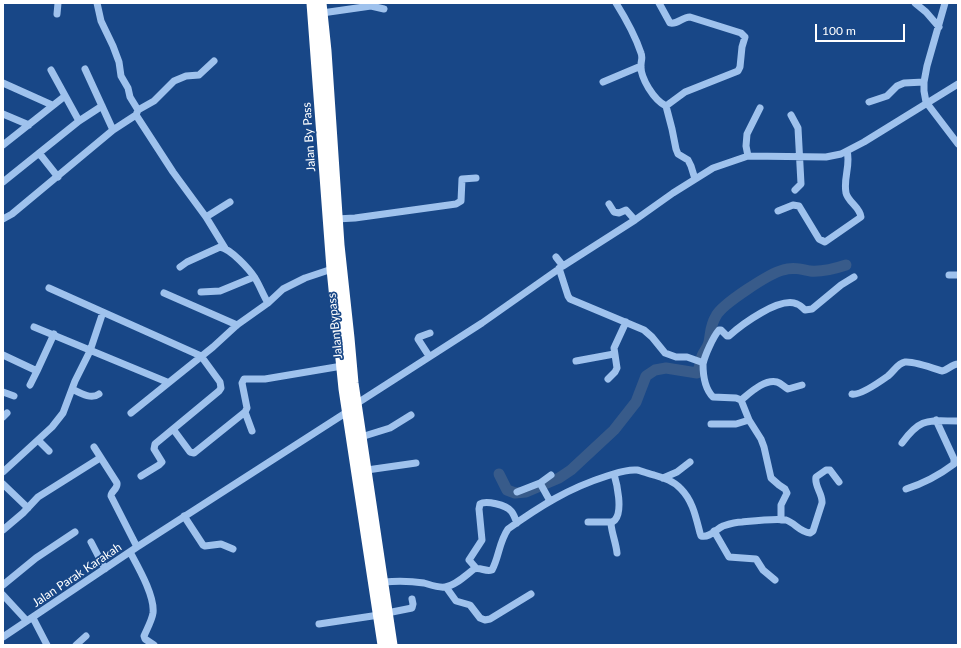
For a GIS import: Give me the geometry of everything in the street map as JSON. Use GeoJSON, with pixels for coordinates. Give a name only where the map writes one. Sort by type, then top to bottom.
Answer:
{"type":"FeatureCollection","features":[{"type":"Feature","properties":{"kind":"highway","name":"Jalan By Pass"},"geometry":{"type":"LineString","coordinates":[[312,3],[320,15],[332,268]]}},
{"type":"Feature","properties":{"kind":"highway","name":"Jalan Bypass"},"geometry":{"type":"LineString","coordinates":[[320,15],[336,218],[353,383],[377,547],[384,582],[383,614]]}},
{"type":"Feature","properties":{"kind":"highway","name":"Jalan Bypass"},"geometry":{"type":"LineString","coordinates":[[332,268],[348,412],[383,614],[392,645]]}},
{"type":"Feature","properties":{"kind":"highway"},"geometry":{"type":"LineString","coordinates":[[383,614],[383,645]]}},
{"type":"Feature","properties":{"kind":"street"},"geometry":{"type":"LineString","coordinates":[[57,14],[58,3]]}},
{"type":"Feature","properties":{"kind":"street"},"geometry":{"type":"LineString","coordinates":[[97,3],[101,21],[119,62],[121,76],[128,88],[130,97],[137,112],[172,172],[206,217],[225,248],[254,277],[268,303]]}},
{"type":"Feature","properties":{"kind":"street"},"geometry":{"type":"LineString","coordinates":[[659,3],[671,24],[690,17],[741,33],[745,37],[742,47],[740,67],[738,70],[685,92],[666,106]]}},
{"type":"Feature","properties":{"kind":"street"},"geometry":{"type":"LineString","coordinates":[[915,3],[926,12],[939,27]]}},
{"type":"Feature","properties":{"kind":"street"},"geometry":{"type":"LineString","coordinates":[[945,3],[924,82],[926,102],[958,144]]}},
{"type":"Feature","properties":{"kind":"street"},"geometry":{"type":"LineString","coordinates":[[620,4],[641,52],[642,57],[640,66],[646,85],[659,103],[666,106]]}},
{"type":"Feature","properties":{"kind":"street"},"geometry":{"type":"LineString","coordinates":[[320,15],[371,6],[384,9]]}},
{"type":"Feature","properties":{"kind":"street"},"geometry":{"type":"LineString","coordinates":[[3,219],[12,214],[58,177],[113,130],[154,101],[174,81],[186,76],[199,75],[214,61]]}},
{"type":"Feature","properties":{"kind":"street"},"geometry":{"type":"LineString","coordinates":[[603,82],[640,66]]}},
{"type":"Feature","properties":{"kind":"street"},"geometry":{"type":"LineString","coordinates":[[85,69],[113,130]]}},
{"type":"Feature","properties":{"kind":"street"},"geometry":{"type":"LineString","coordinates":[[51,70],[79,121]]}},
{"type":"Feature","properties":{"kind":"street"},"geometry":{"type":"LineString","coordinates":[[869,102],[887,96],[898,86],[904,83],[924,82]]}},
{"type":"Feature","properties":{"kind":"street"},"geometry":{"type":"LineString","coordinates":[[3,84],[52,105]]}},
{"type":"Feature","properties":{"kind":"street","name":"Jalan Parak Karakah"},"geometry":{"type":"LineString","coordinates":[[3,637],[184,516],[348,412],[356,404],[482,323],[561,267],[713,168],[748,156],[826,157],[847,151],[958,84]]}},
{"type":"Feature","properties":{"kind":"street"},"geometry":{"type":"LineString","coordinates":[[3,145],[52,105],[66,96]]}},
{"type":"Feature","properties":{"kind":"street"},"geometry":{"type":"LineString","coordinates":[[4,180],[79,121],[102,106]]}},
{"type":"Feature","properties":{"kind":"street"},"geometry":{"type":"LineString","coordinates":[[666,106],[676,149],[678,154],[688,160],[695,179]]}},
{"type":"Feature","properties":{"kind":"street"},"geometry":{"type":"LineString","coordinates":[[748,156],[746,146],[747,134],[760,108]]}},
{"type":"Feature","properties":{"kind":"street"},"geometry":{"type":"LineString","coordinates":[[3,114],[29,125]]}},
{"type":"Feature","properties":{"kind":"street"},"geometry":{"type":"LineString","coordinates":[[791,115],[798,128],[800,156],[801,184],[795,190]]}},
{"type":"Feature","properties":{"kind":"street"},"geometry":{"type":"LineString","coordinates":[[778,210],[793,205],[799,206],[819,239],[825,242],[861,217],[846,195],[845,184],[848,163],[847,151]]}},
{"type":"Feature","properties":{"kind":"street"},"geometry":{"type":"LineString","coordinates":[[39,153],[58,177]]}},
{"type":"Feature","properties":{"kind":"street"},"geometry":{"type":"LineString","coordinates":[[336,218],[355,218],[456,204],[460,201],[462,179],[476,178]]}},
{"type":"Feature","properties":{"kind":"street"},"geometry":{"type":"LineString","coordinates":[[206,217],[230,202]]}},
{"type":"Feature","properties":{"kind":"street"},"geometry":{"type":"LineString","coordinates":[[609,204],[614,212],[619,213],[626,210],[635,220]]}},
{"type":"Feature","properties":{"kind":"street"},"geometry":{"type":"LineString","coordinates":[[3,210],[12,214]]}},
{"type":"Feature","properties":{"kind":"street"},"geometry":{"type":"LineString","coordinates":[[180,267],[187,262],[215,249],[220,247],[225,248]]}},
{"type":"Feature","properties":{"kind":"street"},"geometry":{"type":"LineString","coordinates":[[556,257],[561,267],[570,299],[644,330],[665,353],[672,356],[688,357],[701,362]]}},
{"type":"Feature","properties":{"kind":"street"},"geometry":{"type":"LineString","coordinates":[[131,413],[237,325],[268,303],[283,289],[294,282],[332,268]]}},
{"type":"Feature","properties":{"kind":"street"},"geometry":{"type":"LineString","coordinates":[[949,275],[958,274]]}},
{"type":"Feature","properties":{"kind":"street"},"geometry":{"type":"LineString","coordinates":[[781,520],[781,505],[786,493],[785,489],[771,478],[761,439],[749,420],[741,400],[736,398],[713,397],[711,395],[705,382],[701,362],[719,330],[729,336],[737,328],[774,306],[783,303],[797,304],[805,310],[812,309],[854,276]]}},
{"type":"Feature","properties":{"kind":"street"},"geometry":{"type":"LineString","coordinates":[[201,292],[220,291],[254,277]]}},
{"type":"Feature","properties":{"kind":"street"},"geometry":{"type":"LineString","coordinates":[[49,288],[201,356],[220,382],[221,388],[219,391],[154,444],[154,449],[161,460],[161,464],[141,476]]}},
{"type":"Feature","properties":{"kind":"street"},"geometry":{"type":"LineString","coordinates":[[164,293],[237,325]]}},
{"type":"Feature","properties":{"kind":"street"},"geometry":{"type":"LineString","coordinates":[[3,472],[52,427],[63,413],[72,389],[90,351],[104,312]]}},
{"type":"Feature","properties":{"kind":"street"},"geometry":{"type":"LineString","coordinates":[[608,379],[617,368],[614,348],[626,322]]}},
{"type":"Feature","properties":{"kind":"street"},"geometry":{"type":"LineString","coordinates":[[34,327],[168,382]]}},
{"type":"Feature","properties":{"kind":"street"},"geometry":{"type":"LineString","coordinates":[[429,356],[418,339],[419,337],[430,333]]}},
{"type":"Feature","properties":{"kind":"street"},"geometry":{"type":"LineString","coordinates":[[30,385],[54,334]]}},
{"type":"Feature","properties":{"kind":"street"},"geometry":{"type":"LineString","coordinates":[[576,361],[614,354]]}},
{"type":"Feature","properties":{"kind":"street"},"geometry":{"type":"LineString","coordinates":[[3,355],[37,371]]}},
{"type":"Feature","properties":{"kind":"street"},"geometry":{"type":"LineString","coordinates":[[852,394],[858,394],[889,375],[901,363],[904,362],[918,364],[942,371],[954,364],[958,364]]}},
{"type":"Feature","properties":{"kind":"street"},"geometry":{"type":"LineString","coordinates":[[252,431],[245,412],[246,408],[242,383],[244,379],[265,379],[342,366]]}},
{"type":"Feature","properties":{"kind":"street"},"geometry":{"type":"LineString","coordinates":[[741,400],[766,383],[778,382],[788,389],[802,385]]}},
{"type":"Feature","properties":{"kind":"street"},"geometry":{"type":"LineString","coordinates":[[72,389],[92,396],[99,394]]}},
{"type":"Feature","properties":{"kind":"street"},"geometry":{"type":"LineString","coordinates":[[3,392],[14,396]]}},
{"type":"Feature","properties":{"kind":"street"},"geometry":{"type":"LineString","coordinates":[[172,429],[190,452],[194,453],[245,412]]}},
{"type":"Feature","properties":{"kind":"street"},"geometry":{"type":"LineString","coordinates":[[361,437],[390,428],[411,415]]}},
{"type":"Feature","properties":{"kind":"street"},"geometry":{"type":"LineString","coordinates":[[711,424],[736,424],[749,420]]}},
{"type":"Feature","properties":{"kind":"street"},"geometry":{"type":"LineString","coordinates":[[902,443],[915,427],[922,423],[936,420],[958,421]]}},
{"type":"Feature","properties":{"kind":"street"},"geometry":{"type":"LineString","coordinates":[[906,489],[925,483],[954,464],[954,459],[936,420]]}},
{"type":"Feature","properties":{"kind":"street"},"geometry":{"type":"LineString","coordinates":[[38,440],[49,451]]}},
{"type":"Feature","properties":{"kind":"street"},"geometry":{"type":"LineString","coordinates":[[94,447],[117,483],[117,487],[111,493],[111,496],[137,547]]}},
{"type":"Feature","properties":{"kind":"street"},"geometry":{"type":"LineString","coordinates":[[3,530],[38,497],[100,458]]}},
{"type":"Feature","properties":{"kind":"street"},"geometry":{"type":"LineString","coordinates":[[663,478],[677,472],[690,462]]}},
{"type":"Feature","properties":{"kind":"street"},"geometry":{"type":"LineString","coordinates":[[366,470],[416,463]]}},
{"type":"Feature","properties":{"kind":"street"},"geometry":{"type":"LineString","coordinates":[[517,523],[509,509],[485,502],[480,504],[479,509],[482,540],[470,560],[476,568],[487,571],[492,570],[504,535],[508,529],[517,523],[550,501],[565,492],[591,481],[622,471],[637,470],[674,482],[687,496],[701,536],[708,536],[724,526],[740,522],[781,520],[787,520],[802,530],[810,533],[813,531],[822,503],[822,498],[815,481],[816,477],[826,470],[830,470],[839,482]]}},
{"type":"Feature","properties":{"kind":"street"},"geometry":{"type":"LineString","coordinates":[[588,522],[611,522],[615,519],[619,506],[619,494],[614,474]]}},
{"type":"Feature","properties":{"kind":"street"},"geometry":{"type":"LineString","coordinates":[[517,492],[541,485],[551,476]]}},
{"type":"Feature","properties":{"kind":"street"},"geometry":{"type":"LineString","coordinates":[[3,484],[28,508]]}},
{"type":"Feature","properties":{"kind":"street"},"geometry":{"type":"LineString","coordinates":[[541,485],[550,501]]}},
{"type":"Feature","properties":{"kind":"street"},"geometry":{"type":"LineString","coordinates":[[184,516],[203,545],[222,544],[233,549]]}},
{"type":"Feature","properties":{"kind":"street"},"geometry":{"type":"LineString","coordinates":[[611,522],[617,553]]}},
{"type":"Feature","properties":{"kind":"street"},"geometry":{"type":"LineString","coordinates":[[714,531],[729,557],[756,559],[763,570],[775,580]]}},
{"type":"Feature","properties":{"kind":"street"},"geometry":{"type":"LineString","coordinates":[[3,585],[36,558],[75,532]]}},
{"type":"Feature","properties":{"kind":"street"},"geometry":{"type":"LineString","coordinates":[[91,542],[105,569]]}},
{"type":"Feature","properties":{"kind":"street"},"geometry":{"type":"LineString","coordinates":[[130,552],[144,579],[153,603],[153,613],[144,639],[154,645]]}},
{"type":"Feature","properties":{"kind":"street"},"geometry":{"type":"LineString","coordinates":[[384,582],[402,580],[446,587],[476,568]]}},
{"type":"Feature","properties":{"kind":"street"},"geometry":{"type":"LineString","coordinates":[[446,587],[456,601],[470,605],[480,618],[485,620],[490,619],[531,594]]}},
{"type":"Feature","properties":{"kind":"street"},"geometry":{"type":"LineString","coordinates":[[3,595],[30,620],[47,645]]}},
{"type":"Feature","properties":{"kind":"street"},"geometry":{"type":"LineString","coordinates":[[319,624],[412,608],[412,599]]}},
{"type":"Feature","properties":{"kind":"street"},"geometry":{"type":"LineString","coordinates":[[76,645],[86,636]]}},
{"type":"Feature","properties":{"kind":"waterway"},"geometry":{"type":"LineString","coordinates":[[499,474],[507,490],[515,493],[526,492],[559,478],[571,470],[614,430],[636,402],[646,376],[655,370],[666,368],[697,373],[702,356],[708,344],[716,316],[736,297],[768,277],[786,269],[793,268],[819,271],[846,265]]}}]}
